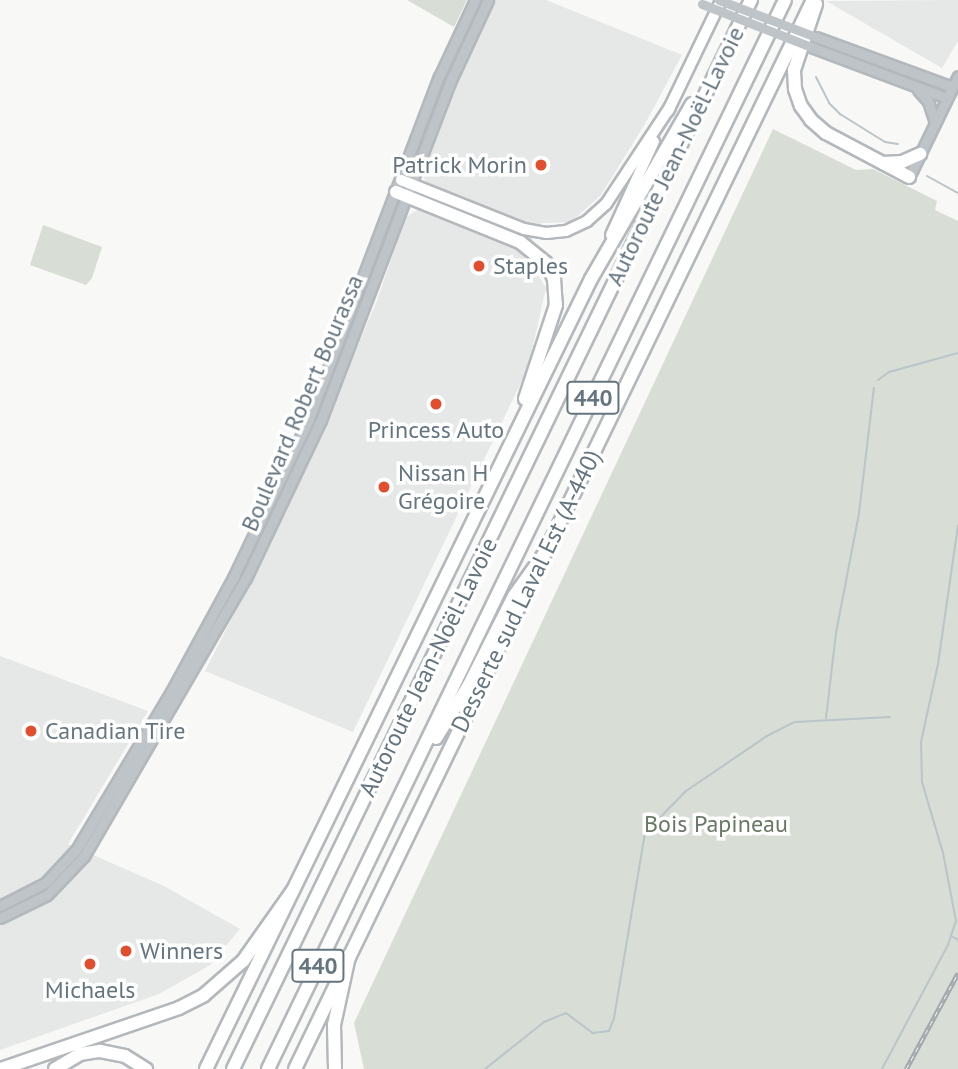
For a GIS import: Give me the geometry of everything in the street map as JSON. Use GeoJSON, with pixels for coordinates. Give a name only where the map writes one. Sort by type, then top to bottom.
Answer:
{"type":"FeatureCollection","features":[{"type":"Feature","properties":{"kind":"highway","name":"Autoroute Jean-Noël-Lavoie"},"geometry":{"type":"LineString","coordinates":[[268,1069],[785,0]]}},
{"type":"Feature","properties":{"kind":"highway"},"geometry":{"type":"LineString","coordinates":[[815,0],[794,70],[799,101],[821,130],[909,177]]}},
{"type":"Feature","properties":{"kind":"highway","name":"Desserte sud Laval Est (A-440)"},"geometry":{"type":"LineString","coordinates":[[295,1069],[815,0]]}},
{"type":"Feature","properties":{"kind":"highway"},"geometry":{"type":"LineString","coordinates":[[206,1069],[591,279],[749,3]]}},
{"type":"Feature","properties":{"kind":"highway","name":"Autoroute Jean-Noël-Lavoie"},"geometry":{"type":"LineString","coordinates":[[233,1069],[749,3]]}},
{"type":"Feature","properties":{"kind":"highway"},"geometry":{"type":"LineString","coordinates":[[882,163],[902,162],[920,154]]}},
{"type":"Feature","properties":{"kind":"highway"},"geometry":{"type":"LineString","coordinates":[[403,188],[520,243],[539,255],[552,272],[556,292],[554,312],[512,438]]}},
{"type":"Feature","properties":{"kind":"highway"},"geometry":{"type":"LineString","coordinates":[[401,795],[469,685],[514,596],[544,554]]}},
{"type":"Feature","properties":{"kind":"highway"},"geometry":{"type":"LineString","coordinates":[[1,1069],[179,1008],[204,995],[243,961],[293,890]]}},
{"type":"Feature","properties":{"kind":"highway"},"geometry":{"type":"LineString","coordinates":[[335,1069],[334,1024],[349,956]]}},
{"type":"Feature","properties":{"kind":"highway"},"geometry":{"type":"LineString","coordinates":[[55,1069],[80,1054],[100,1051],[125,1056],[146,1069]]}},
{"type":"Feature","properties":{"kind":"main road"},"geometry":{"type":"LineString","coordinates":[[591,279],[720,0]]}},
{"type":"Feature","properties":{"kind":"main road"},"geometry":{"type":"LineString","coordinates":[[403,188],[530,230],[551,233],[566,231],[587,221],[606,204],[670,107]]}},
{"type":"Feature","properties":{"kind":"street","name":"Boulevard Robert Bourassa"},"geometry":{"type":"LineString","coordinates":[[0,918],[47,895],[80,862],[125,791],[226,617],[277,517],[317,428],[403,188],[439,77],[475,0]]}},
{"type":"Feature","properties":{"kind":"street","name":"Boulevard Robert Bourassa"},"geometry":{"type":"LineString","coordinates":[[0,905],[37,888],[71,857],[171,692],[234,576],[287,469],[403,188],[488,0]]}},
{"type":"Feature","properties":{"kind":"street"},"geometry":{"type":"LineString","coordinates":[[692,0],[953,87]]}},
{"type":"Feature","properties":{"kind":"street"},"geometry":{"type":"LineString","coordinates":[[720,0],[916,89],[947,98]]}},
{"type":"Feature","properties":{"kind":"street"},"geometry":{"type":"LineString","coordinates":[[909,177],[958,76]]}},
{"type":"Feature","properties":{"kind":"street"},"geometry":{"type":"LineString","coordinates":[[916,89],[928,101],[935,124]]}},
{"type":"Feature","properties":{"kind":"shaded area"},"geometry":{"type":"Polygon","coordinates":[[[494,0],[546,0],[682,55],[645,124],[601,195],[571,222],[541,223],[525,253],[546,288],[528,368],[353,732],[205,671],[287,510],[376,303],[406,217],[417,210],[427,184],[421,172],[448,100],[494,0]]]}},
{"type":"Feature","properties":{"kind":"shaded area"},"geometry":{"type":"Polygon","coordinates":[[[958,0],[958,41],[942,68],[826,1],[958,0]]]}},
{"type":"Feature","properties":{"kind":"shaded area"},"geometry":{"type":"Polygon","coordinates":[[[0,656],[148,711],[68,844],[164,886],[240,929],[210,965],[159,994],[0,1050],[0,656]]]}},
{"type":"Feature","properties":{"kind":"green space"},"geometry":{"type":"Polygon","coordinates":[[[407,0],[467,0],[454,27],[407,0]]]}},
{"type":"Feature","properties":{"kind":"green space","name":"Bois Papineau"},"geometry":{"type":"Polygon","coordinates":[[[773,129],[856,170],[873,169],[937,201],[935,210],[958,221],[958,1069],[364,1069],[354,1023],[773,129]]]}},
{"type":"Feature","properties":{"kind":"green space"},"geometry":{"type":"Polygon","coordinates":[[[43,225],[102,247],[92,278],[86,285],[30,265],[43,225]]]}},
{"type":"Feature","properties":{"kind":"waterway"},"geometry":{"type":"LineString","coordinates":[[816,77],[829,103],[840,114],[885,142],[898,144]]}},
{"type":"Feature","properties":{"kind":"waterway"},"geometry":{"type":"LineString","coordinates":[[927,176],[958,193]]}},
{"type":"Feature","properties":{"kind":"waterway"},"geometry":{"type":"LineString","coordinates":[[878,380],[889,372],[958,353]]}},
{"type":"Feature","properties":{"kind":"waterway"},"geometry":{"type":"LineString","coordinates":[[826,718],[836,633],[859,513],[874,388]]}},
{"type":"Feature","properties":{"kind":"waterway"},"geometry":{"type":"LineString","coordinates":[[882,1069],[948,945],[956,921],[943,853],[922,782],[921,742],[938,664],[958,525]]}},
{"type":"Feature","properties":{"kind":"waterway"},"geometry":{"type":"LineString","coordinates":[[485,1069],[544,1022],[566,1013],[593,1033],[609,1031],[614,1018],[645,833],[686,791],[767,736],[795,722],[890,717]]}},
{"type":"Feature","properties":{"kind":"waterway"},"geometry":{"type":"LineString","coordinates":[[953,937],[958,940]]}},
{"type":"Feature","properties":{"kind":"railway"},"geometry":{"type":"LineString","coordinates":[[906,1069],[958,973]]}},
{"type":"Feature","properties":{"kind":"place","name":"Patrick Morin"},"geometry":{"type":"Point","coordinates":[541,165]}},
{"type":"Feature","properties":{"kind":"place","name":"Staples"},"geometry":{"type":"Point","coordinates":[479,266]}},
{"type":"Feature","properties":{"kind":"place","name":"Princess Auto"},"geometry":{"type":"Point","coordinates":[436,404]}},
{"type":"Feature","properties":{"kind":"place","name":"Nissan H Grégoire"},"geometry":{"type":"Point","coordinates":[384,487]}},
{"type":"Feature","properties":{"kind":"place","name":"Canadian Tire"},"geometry":{"type":"Point","coordinates":[31,731]}},
{"type":"Feature","properties":{"kind":"place","name":"Winners"},"geometry":{"type":"Point","coordinates":[126,951]}},
{"type":"Feature","properties":{"kind":"place","name":"Michaels"},"geometry":{"type":"Point","coordinates":[90,964]}}]}
